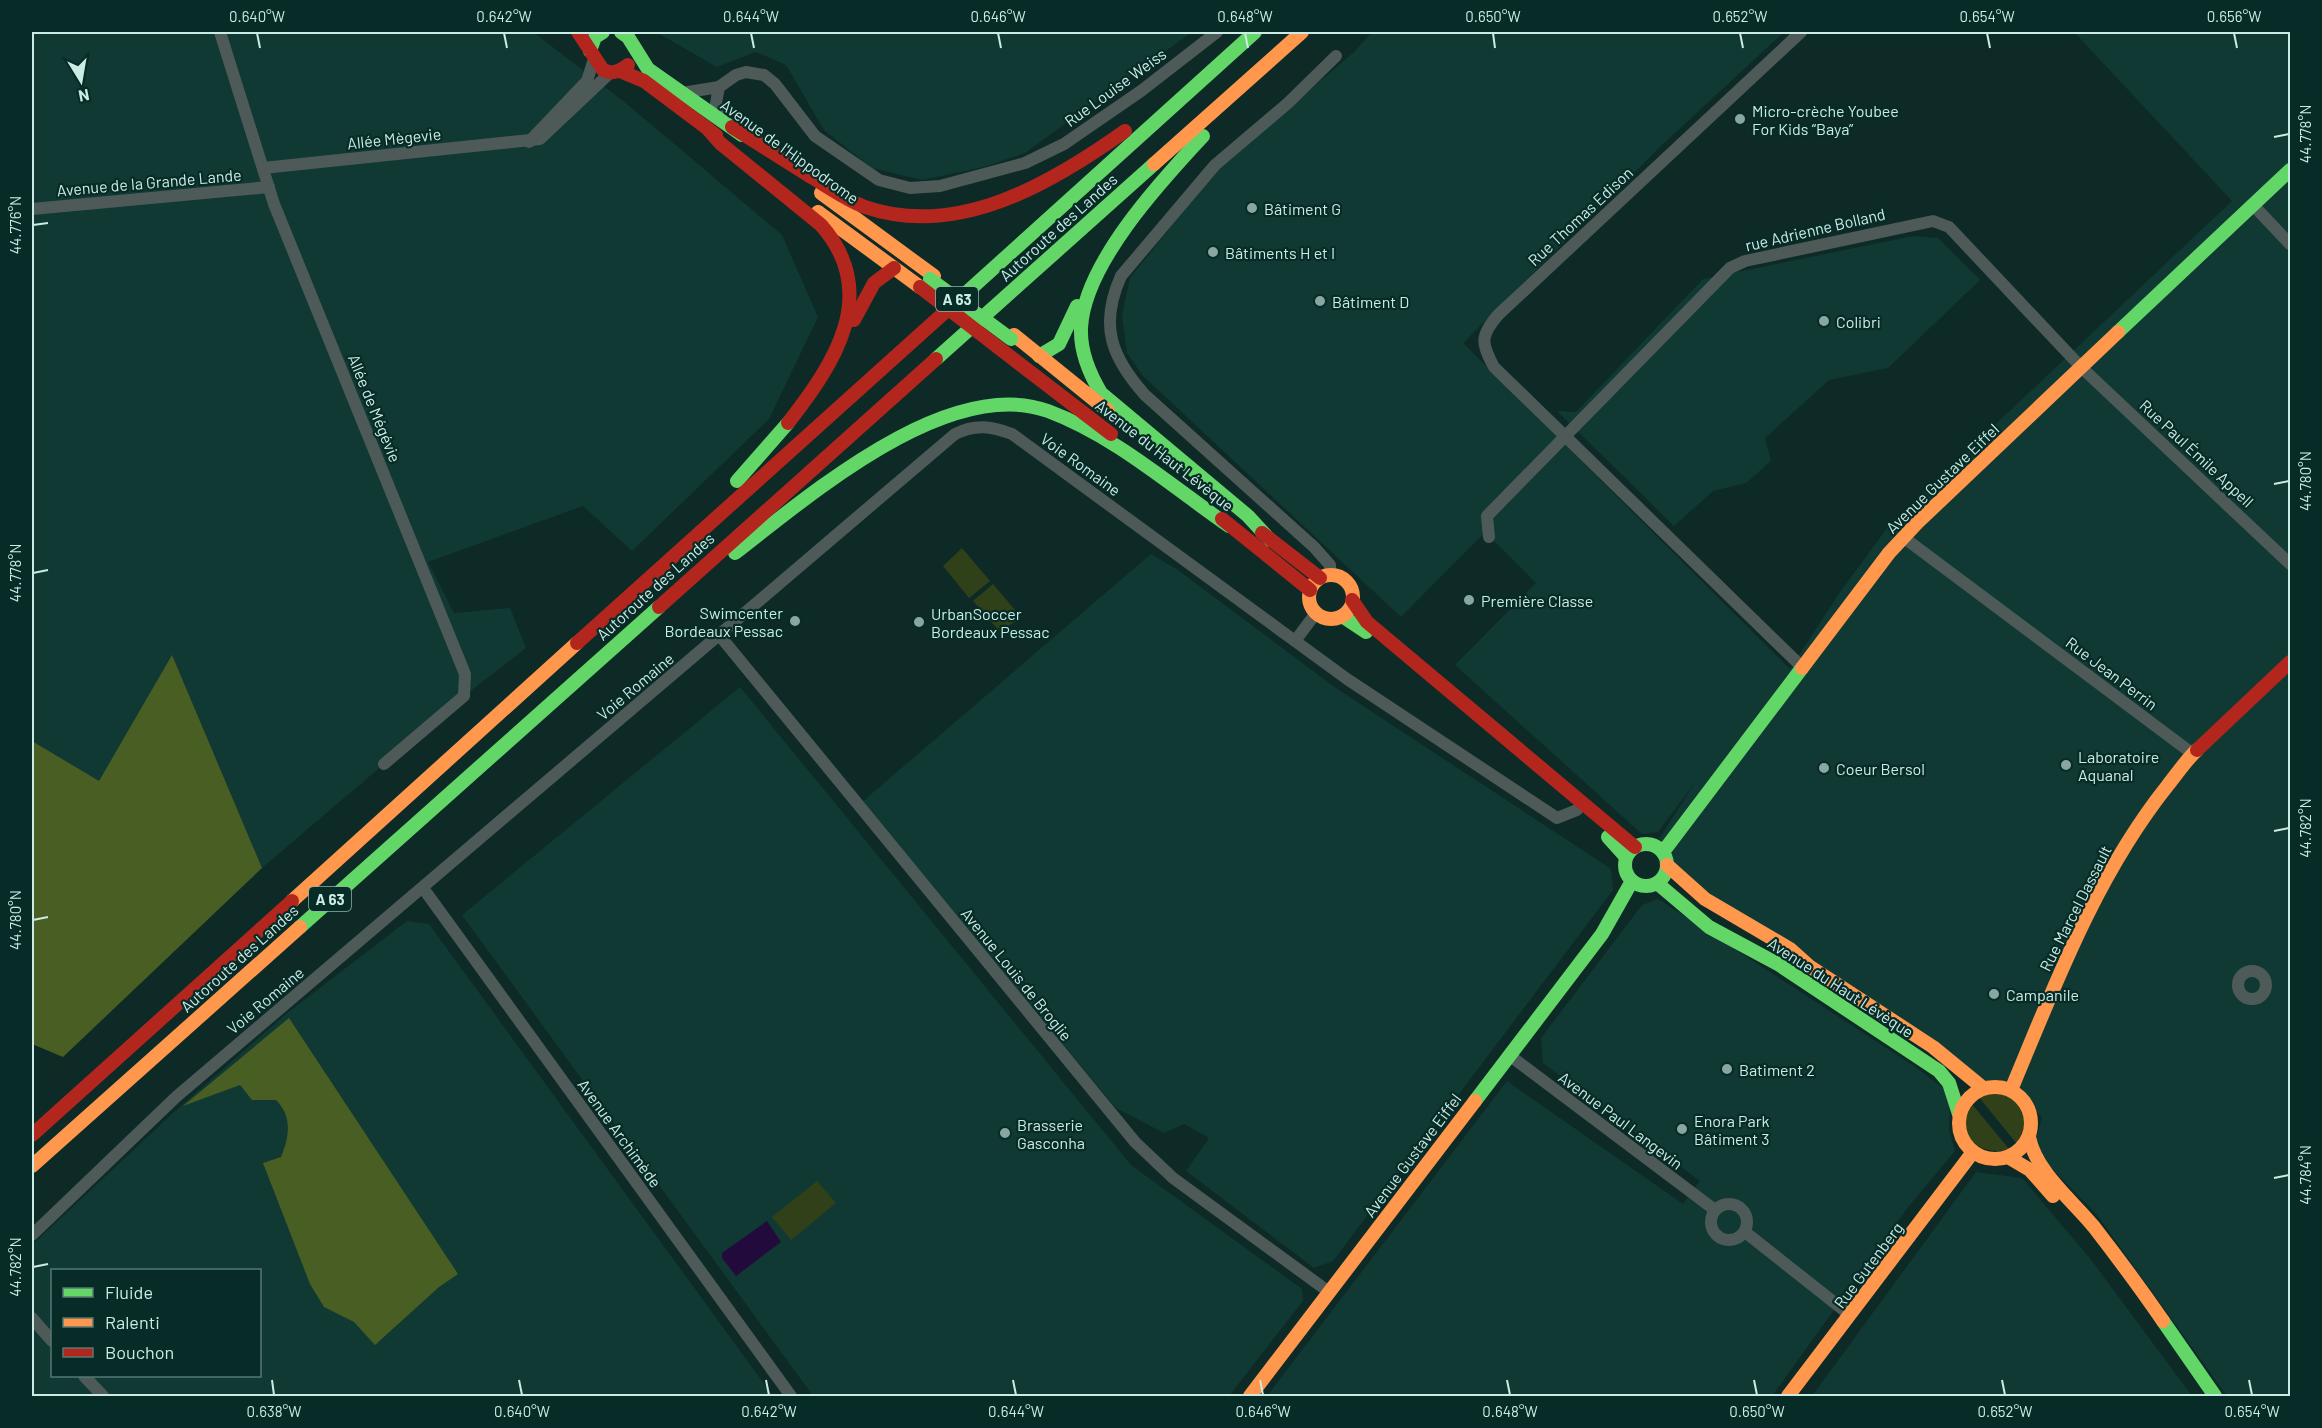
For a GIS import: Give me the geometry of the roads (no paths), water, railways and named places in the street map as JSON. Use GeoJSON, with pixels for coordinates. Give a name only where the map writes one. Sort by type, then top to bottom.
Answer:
{"type":"FeatureCollection","features":[{"type":"Feature","properties":{"kind":"main road"},"geometry":{"type":"LineString","coordinates":[[578,32],[587,41],[592,56]]}},
{"type":"Feature","properties":{"kind":"main road"},"geometry":{"type":"LineString","coordinates":[[592,56],[595,38],[603,32]]}},
{"type":"Feature","properties":{"kind":"main road","name":"Avenue de l'Hippodrome"},"geometry":{"type":"LineString","coordinates":[[621,32],[628,37],[644,65],[726,124],[927,282]]}},
{"type":"Feature","properties":{"kind":"main road"},"geometry":{"type":"LineString","coordinates":[[726,124],[863,206],[890,215],[924,218],[950,215],[1011,197],[1080,165],[1157,107],[1246,32]]}},
{"type":"Feature","properties":{"kind":"main road","name":"Autoroute des Landes"},"geometry":{"type":"LineString","coordinates":[[32,1135],[397,808],[660,566],[1255,32]]}},
{"type":"Feature","properties":{"kind":"main road","name":"Autoroute des Landes"},"geometry":{"type":"LineString","coordinates":[[32,1166],[1302,32]]}},
{"type":"Feature","properties":{"kind":"main road"},"geometry":{"type":"LineString","coordinates":[[1035,353],[1059,344],[1085,288],[1134,214],[1230,109],[1314,32]]}},
{"type":"Feature","properties":{"kind":"main road"},"geometry":{"type":"LineString","coordinates":[[615,71],[631,61],[633,47]]}},
{"type":"Feature","properties":{"kind":"main road","name":"Avenue de l'Hippodrome"},"geometry":{"type":"LineString","coordinates":[[592,56],[602,70],[615,71],[644,81],[897,270],[927,282]]}},
{"type":"Feature","properties":{"kind":"main road"},"geometry":{"type":"LineString","coordinates":[[706,127],[720,143],[821,224],[842,252],[851,285],[848,320],[839,350]]}},
{"type":"Feature","properties":{"kind":"main road","name":"Avenue Gustave Eiffel"},"geometry":{"type":"LineString","coordinates":[[1665,859],[1801,666],[1904,537],[2290,170]]}},
{"type":"Feature","properties":{"kind":"main road"},"geometry":{"type":"LineString","coordinates":[[1112,246],[1085,306],[1081,327],[1088,372],[1101,393],[1117,408],[1248,516],[1270,540]]}},
{"type":"Feature","properties":{"kind":"main road"},"geometry":{"type":"LineString","coordinates":[[660,566],[671,548],[725,495],[773,440],[839,350],[873,282],[880,275],[897,270]]}},
{"type":"Feature","properties":{"kind":"main road"},"geometry":{"type":"LineString","coordinates":[[927,282],[1007,342]]}},
{"type":"Feature","properties":{"kind":"main road"},"geometry":{"type":"LineString","coordinates":[[927,282],[1007,342]]}},
{"type":"Feature","properties":{"kind":"main road","name":"Avenue du Haut Lévèque"},"geometry":{"type":"LineString","coordinates":[[1007,342],[1035,353],[1270,540],[1325,577]]}},
{"type":"Feature","properties":{"kind":"main road","name":"Avenue du Haut Lévèque"},"geometry":{"type":"LineString","coordinates":[[1007,342],[1310,590]]}},
{"type":"Feature","properties":{"kind":"main road"},"geometry":{"type":"LineString","coordinates":[[629,632],[813,495],[888,443],[924,423],[979,406],[1019,404],[1045,410],[1070,420],[1103,438],[1230,526]]}},
{"type":"Feature","properties":{"kind":"main road"},"geometry":{"type":"LineString","coordinates":[[1325,577],[1338,577],[1349,586],[1351,606],[1342,616],[1328,619],[1316,613],[1310,603],[1310,590],[1325,577]]}},
{"type":"Feature","properties":{"kind":"main road"},"geometry":{"type":"LineString","coordinates":[[1352,600],[1367,622],[1599,819],[1631,852]]}},
{"type":"Feature","properties":{"kind":"main road"},"geometry":{"type":"LineString","coordinates":[[1342,616],[1360,627],[1615,843],[1631,852],[1653,845],[1665,859],[1666,872],[1644,883],[1625,870],[1631,852]]}},
{"type":"Feature","properties":{"kind":"main road"},"geometry":{"type":"LineString","coordinates":[[2193,754],[2290,662]]}},
{"type":"Feature","properties":{"kind":"main road","name":"Rue Marcel Dassault"},"geometry":{"type":"LineString","coordinates":[[2011,1090],[2071,949],[2117,858],[2152,805],[2193,754]]}},
{"type":"Feature","properties":{"kind":"main road","name":"Avenue du Haut Lévèque"},"geometry":{"type":"LineString","coordinates":[[1665,859],[1705,899],[1790,949],[1809,966],[1933,1047],[1983,1088]]}},
{"type":"Feature","properties":{"kind":"main road","name":"Avenue du Haut Lévèque"},"geometry":{"type":"LineString","coordinates":[[1644,883],[1727,938],[1778,964],[1939,1071],[1949,1083],[1959,1114]]}},
{"type":"Feature","properties":{"kind":"main road","name":"Avenue Gustave Eiffel"},"geometry":{"type":"LineString","coordinates":[[1250,1396],[1602,934],[1619,920],[1644,883]]}},
{"type":"Feature","properties":{"kind":"main road"},"geometry":{"type":"LineString","coordinates":[[2029,1137],[2019,1150],[2008,1157],[1984,1158],[1973,1152],[1960,1135],[1959,1114],[1971,1095],[1983,1088],[1997,1086],[2011,1090],[2028,1107],[2031,1119],[2030,1147],[2048,1174],[2123,1265],[2215,1396]]}},
{"type":"Feature","properties":{"kind":"main road","name":"Rue Gutenberg"},"geometry":{"type":"LineString","coordinates":[[1788,1396],[1973,1152]]}},
{"type":"Feature","properties":{"kind":"main road"},"geometry":{"type":"LineString","coordinates":[[2008,1157],[2030,1170],[2088,1237],[2202,1396]]}},
{"type":"Feature","properties":{"kind":"street","name":"Allée de Mégévie"},"geometry":{"type":"LineString","coordinates":[[220,32],[269,187],[465,674],[464,696],[384,764]]}},
{"type":"Feature","properties":{"kind":"street","name":"Rue Louise Weiss"},"geometry":{"type":"LineString","coordinates":[[680,93],[719,87],[736,75],[746,72],[764,75],[775,84],[814,136],[879,180],[910,188],[940,186],[1025,163],[1064,144],[1142,91],[1217,32]]}},
{"type":"Feature","properties":{"kind":"street","name":"Rue Thomas Edison"},"geometry":{"type":"LineString","coordinates":[[1801,32],[1498,315],[1485,331],[1484,349],[1494,367],[1801,666]]}},
{"type":"Feature","properties":{"kind":"street"},"geometry":{"type":"LineString","coordinates":[[529,142],[587,81],[592,56]]}},
{"type":"Feature","properties":{"kind":"street"},"geometry":{"type":"LineString","coordinates":[[1325,577],[1330,565],[1314,547],[1145,395],[1124,372],[1111,342],[1109,325],[1115,290],[1121,276],[1215,165],[1288,103],[1336,56]]}},
{"type":"Feature","properties":{"kind":"street","name":"Allée Mègevie"},"geometry":{"type":"LineString","coordinates":[[263,168],[529,142],[548,133],[592,87],[615,71]]}},
{"type":"Feature","properties":{"kind":"street"},"geometry":{"type":"LineString","coordinates":[[719,87],[716,103],[726,124]]}},
{"type":"Feature","properties":{"kind":"street","name":"Avenue de la Grande Lande"},"geometry":{"type":"LineString","coordinates":[[32,209],[269,187]]}},
{"type":"Feature","properties":{"kind":"street"},"geometry":{"type":"LineString","coordinates":[[2253,205],[2290,244]]}},
{"type":"Feature","properties":{"kind":"street","name":"rue Adrienne Bolland"},"geometry":{"type":"LineString","coordinates":[[1566,436],[1730,268],[1745,261],[1933,220],[1949,227],[2081,367]]}},
{"type":"Feature","properties":{"kind":"street","name":"Rue Paul Émile Appell"},"geometry":{"type":"LineString","coordinates":[[2081,367],[2290,564]]}},
{"type":"Feature","properties":{"kind":"street","name":"Voie Romaine"},"geometry":{"type":"LineString","coordinates":[[32,1235],[176,1097],[955,434],[980,426],[1012,434],[1347,679],[1557,818],[1577,810]]}},
{"type":"Feature","properties":{"kind":"street"},"geometry":{"type":"LineString","coordinates":[[1489,537],[1487,516],[1566,436]]}},
{"type":"Feature","properties":{"kind":"street","name":"Rue Jean Perrin"},"geometry":{"type":"LineString","coordinates":[[1904,537],[2193,754]]}},
{"type":"Feature","properties":{"kind":"street"},"geometry":{"type":"LineString","coordinates":[[1295,641],[1316,613]]}},
{"type":"Feature","properties":{"kind":"street","name":"Avenue Louis de Broglie"},"geometry":{"type":"LineString","coordinates":[[720,636],[1135,1142],[1173,1178],[1329,1293]]}},
{"type":"Feature","properties":{"kind":"street","name":"Avenue Archimède"},"geometry":{"type":"LineString","coordinates":[[423,888],[792,1396]]}},
{"type":"Feature","properties":{"kind":"street","name":"Avenue Paul Langevin"},"geometry":{"type":"LineString","coordinates":[[1509,1055],[1715,1210]]}},
{"type":"Feature","properties":{"kind":"street"},"geometry":{"type":"LineString","coordinates":[[1731,1204],[1742,1209],[1748,1220],[1745,1232],[1730,1241],[1718,1237],[1711,1221],[1715,1210],[1731,1204]]}},
{"type":"Feature","properties":{"kind":"street"},"geometry":{"type":"LineString","coordinates":[[1745,1232],[1850,1315]]}},
{"type":"Feature","properties":{"kind":"street"},"geometry":{"type":"LineString","coordinates":[[33,1320],[51,1340]]}},
{"type":"Feature","properties":{"kind":"street"},"geometry":{"type":"LineString","coordinates":[[85,1377],[103,1396]]}},
{"type":"Feature","properties":{"kind":"place","name":"Micro-crèche Youbee For Kids “Baya”"},"geometry":{"type":"Point","coordinates":[1740,119]}},
{"type":"Feature","properties":{"kind":"place","name":"Bâtiment G"},"geometry":{"type":"Point","coordinates":[1252,208]}},
{"type":"Feature","properties":{"kind":"place","name":"Bâtiments H et I"},"geometry":{"type":"Point","coordinates":[1213,252]}},
{"type":"Feature","properties":{"kind":"place","name":"Bâtiment D"},"geometry":{"type":"Point","coordinates":[1320,301]}},
{"type":"Feature","properties":{"kind":"place","name":"Colibri"},"geometry":{"type":"Point","coordinates":[1824,321]}},
{"type":"Feature","properties":{"kind":"place","name":"Première Classe"},"geometry":{"type":"Point","coordinates":[1469,600]}},
{"type":"Feature","properties":{"kind":"place","name":"Swimcenter Bordeaux Pessac"},"geometry":{"type":"Point","coordinates":[795,621]}},
{"type":"Feature","properties":{"kind":"place","name":"UrbanSoccer Bordeaux Pessac"},"geometry":{"type":"Point","coordinates":[919,622]}},
{"type":"Feature","properties":{"kind":"place","name":"Laboratoire Aquanal"},"geometry":{"type":"Point","coordinates":[2066,765]}},
{"type":"Feature","properties":{"kind":"place","name":"Coeur Bersol"},"geometry":{"type":"Point","coordinates":[1824,768]}},
{"type":"Feature","properties":{"kind":"place","name":"Campanile"},"geometry":{"type":"Point","coordinates":[1994,994]}},
{"type":"Feature","properties":{"kind":"place","name":"Batiment 2"},"geometry":{"type":"Point","coordinates":[1727,1069]}},
{"type":"Feature","properties":{"kind":"place","name":"Enora Park Bâtiment 3"},"geometry":{"type":"Point","coordinates":[1682,1129]}},
{"type":"Feature","properties":{"kind":"place","name":"Brasserie Gasconha"},"geometry":{"type":"Point","coordinates":[1005,1133]}}]}
